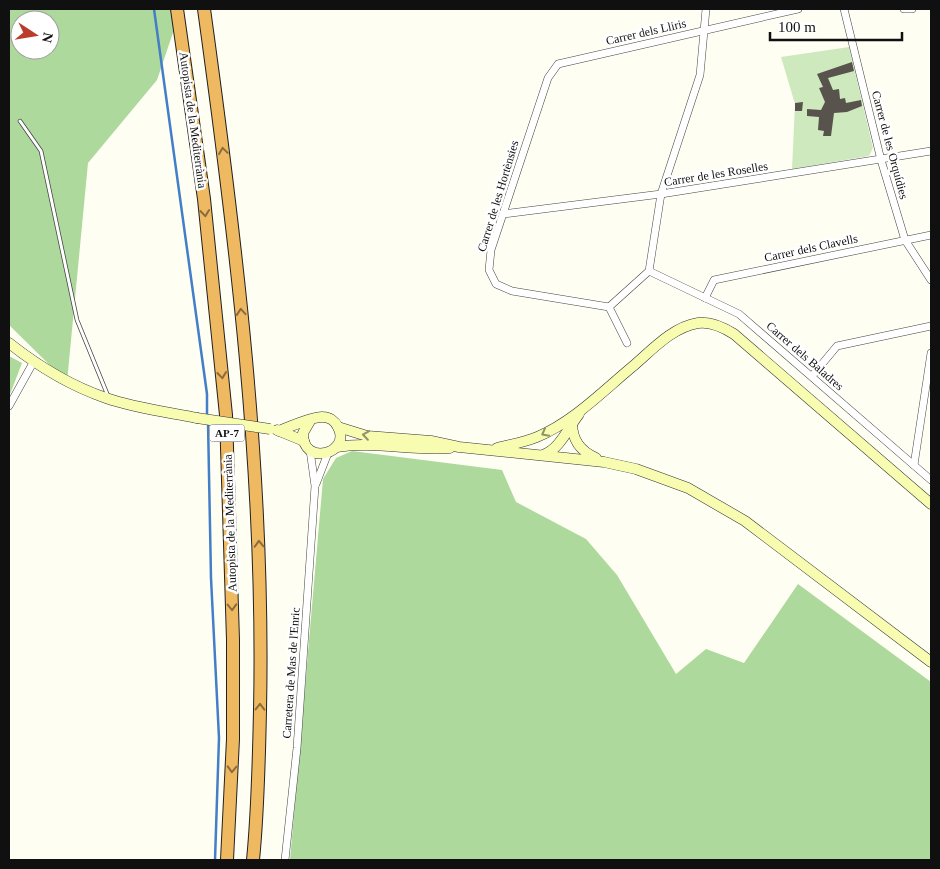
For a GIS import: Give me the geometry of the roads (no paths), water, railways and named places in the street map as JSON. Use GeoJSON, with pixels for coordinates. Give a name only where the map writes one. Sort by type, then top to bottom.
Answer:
{"type":"FeatureCollection","features":[{"type":"Feature","properties":{"kind":"highway","name":"Autopista de la Mediterrània"},"geometry":{"type":"LineString","coordinates":[[177,9],[204,199],[226,415],[233,640],[233,739],[227,860]]}},
{"type":"Feature","properties":{"kind":"highway","name":"Autopista de la Mediterrània"},"geometry":{"type":"LineString","coordinates":[[204,9],[230,198],[250,416],[258,529],[262,643],[259,752],[253,860]]}},
{"type":"Feature","properties":{"kind":"main road"},"geometry":{"type":"LineString","coordinates":[[488,450],[537,437],[585,406],[680,329],[697,323],[715,325],[734,334],[931,504]]}},
{"type":"Feature","properties":{"kind":"main road"},"geometry":{"type":"LineString","coordinates":[[9,343],[67,382],[109,399],[197,418],[274,430],[304,441]]}},
{"type":"Feature","properties":{"kind":"main road"},"geometry":{"type":"LineString","coordinates":[[540,455],[553,450],[585,406]]}},
{"type":"Feature","properties":{"kind":"main road"},"geometry":{"type":"LineString","coordinates":[[274,430],[322,417],[329,418],[338,427],[367,436],[431,441],[459,447],[604,462],[659,476],[712,500],[746,521],[931,662]]}},
{"type":"Feature","properties":{"kind":"main road"},"geometry":{"type":"LineString","coordinates":[[310,421],[303,433],[304,441],[310,450],[316,453],[364,444],[433,450],[459,447]]}},
{"type":"Feature","properties":{"kind":"main road"},"geometry":{"type":"LineString","coordinates":[[572,422],[572,430],[578,446],[588,455],[604,462]]}},
{"type":"Feature","properties":{"kind":"main road"},"geometry":{"type":"LineString","coordinates":[[332,450],[340,439],[338,427]]}},
{"type":"Feature","properties":{"kind":"street"},"geometry":{"type":"LineString","coordinates":[[627,343],[609,307],[650,271],[660,194],[700,75],[706,30],[706,9]]}},
{"type":"Feature","properties":{"kind":"street","name":"Carrer dels Lliris"},"geometry":{"type":"LineString","coordinates":[[558,64],[798,9]]}},
{"type":"Feature","properties":{"kind":"street","name":"Carrer de les Orquídies"},"geometry":{"type":"LineString","coordinates":[[844,9],[881,160],[906,240],[931,280]]}},
{"type":"Feature","properties":{"kind":"street"},"geometry":{"type":"LineString","coordinates":[[904,9],[912,9]]}},
{"type":"Feature","properties":{"kind":"street","name":"Carrer de les Hortènsies"},"geometry":{"type":"LineString","coordinates":[[558,64],[548,78],[491,250],[489,270],[496,284],[512,291],[609,307]]}},
{"type":"Feature","properties":{"kind":"street","name":"Carrer de les Roselles"},"geometry":{"type":"LineString","coordinates":[[503,214],[660,194],[931,151]]}},
{"type":"Feature","properties":{"kind":"street","name":"Carrer dels Clavells"},"geometry":{"type":"LineString","coordinates":[[705,298],[714,280],[931,235]]}},
{"type":"Feature","properties":{"kind":"street","name":"Carrer dels Baladres"},"geometry":{"type":"LineString","coordinates":[[650,271],[739,314],[931,480]]}},
{"type":"Feature","properties":{"kind":"street"},"geometry":{"type":"LineString","coordinates":[[812,376],[837,346],[931,326]]}},
{"type":"Feature","properties":{"kind":"street"},"geometry":{"type":"LineString","coordinates":[[914,465],[931,353]]}},
{"type":"Feature","properties":{"kind":"street"},"geometry":{"type":"LineString","coordinates":[[9,406],[34,360]]}},
{"type":"Feature","properties":{"kind":"street"},"geometry":{"type":"LineString","coordinates":[[310,450],[315,486]]}},
{"type":"Feature","properties":{"kind":"street"},"geometry":{"type":"LineString","coordinates":[[315,486],[332,450]]}},
{"type":"Feature","properties":{"kind":"street","name":"Carretera de Mas de l'Enric"},"geometry":{"type":"LineString","coordinates":[[285,860],[297,748],[315,486]]}},
{"type":"Feature","properties":{"kind":"lane"},"geometry":{"type":"LineString","coordinates":[[20,121],[41,151],[77,320],[109,399]]}},
{"type":"Feature","properties":{"kind":"waterway"},"geometry":{"type":"LineString","coordinates":[[154,9],[207,394],[207,417]]}},
{"type":"Feature","properties":{"kind":"waterway"},"geometry":{"type":"LineString","coordinates":[[208,422],[211,578],[219,738],[215,860]]}}]}
